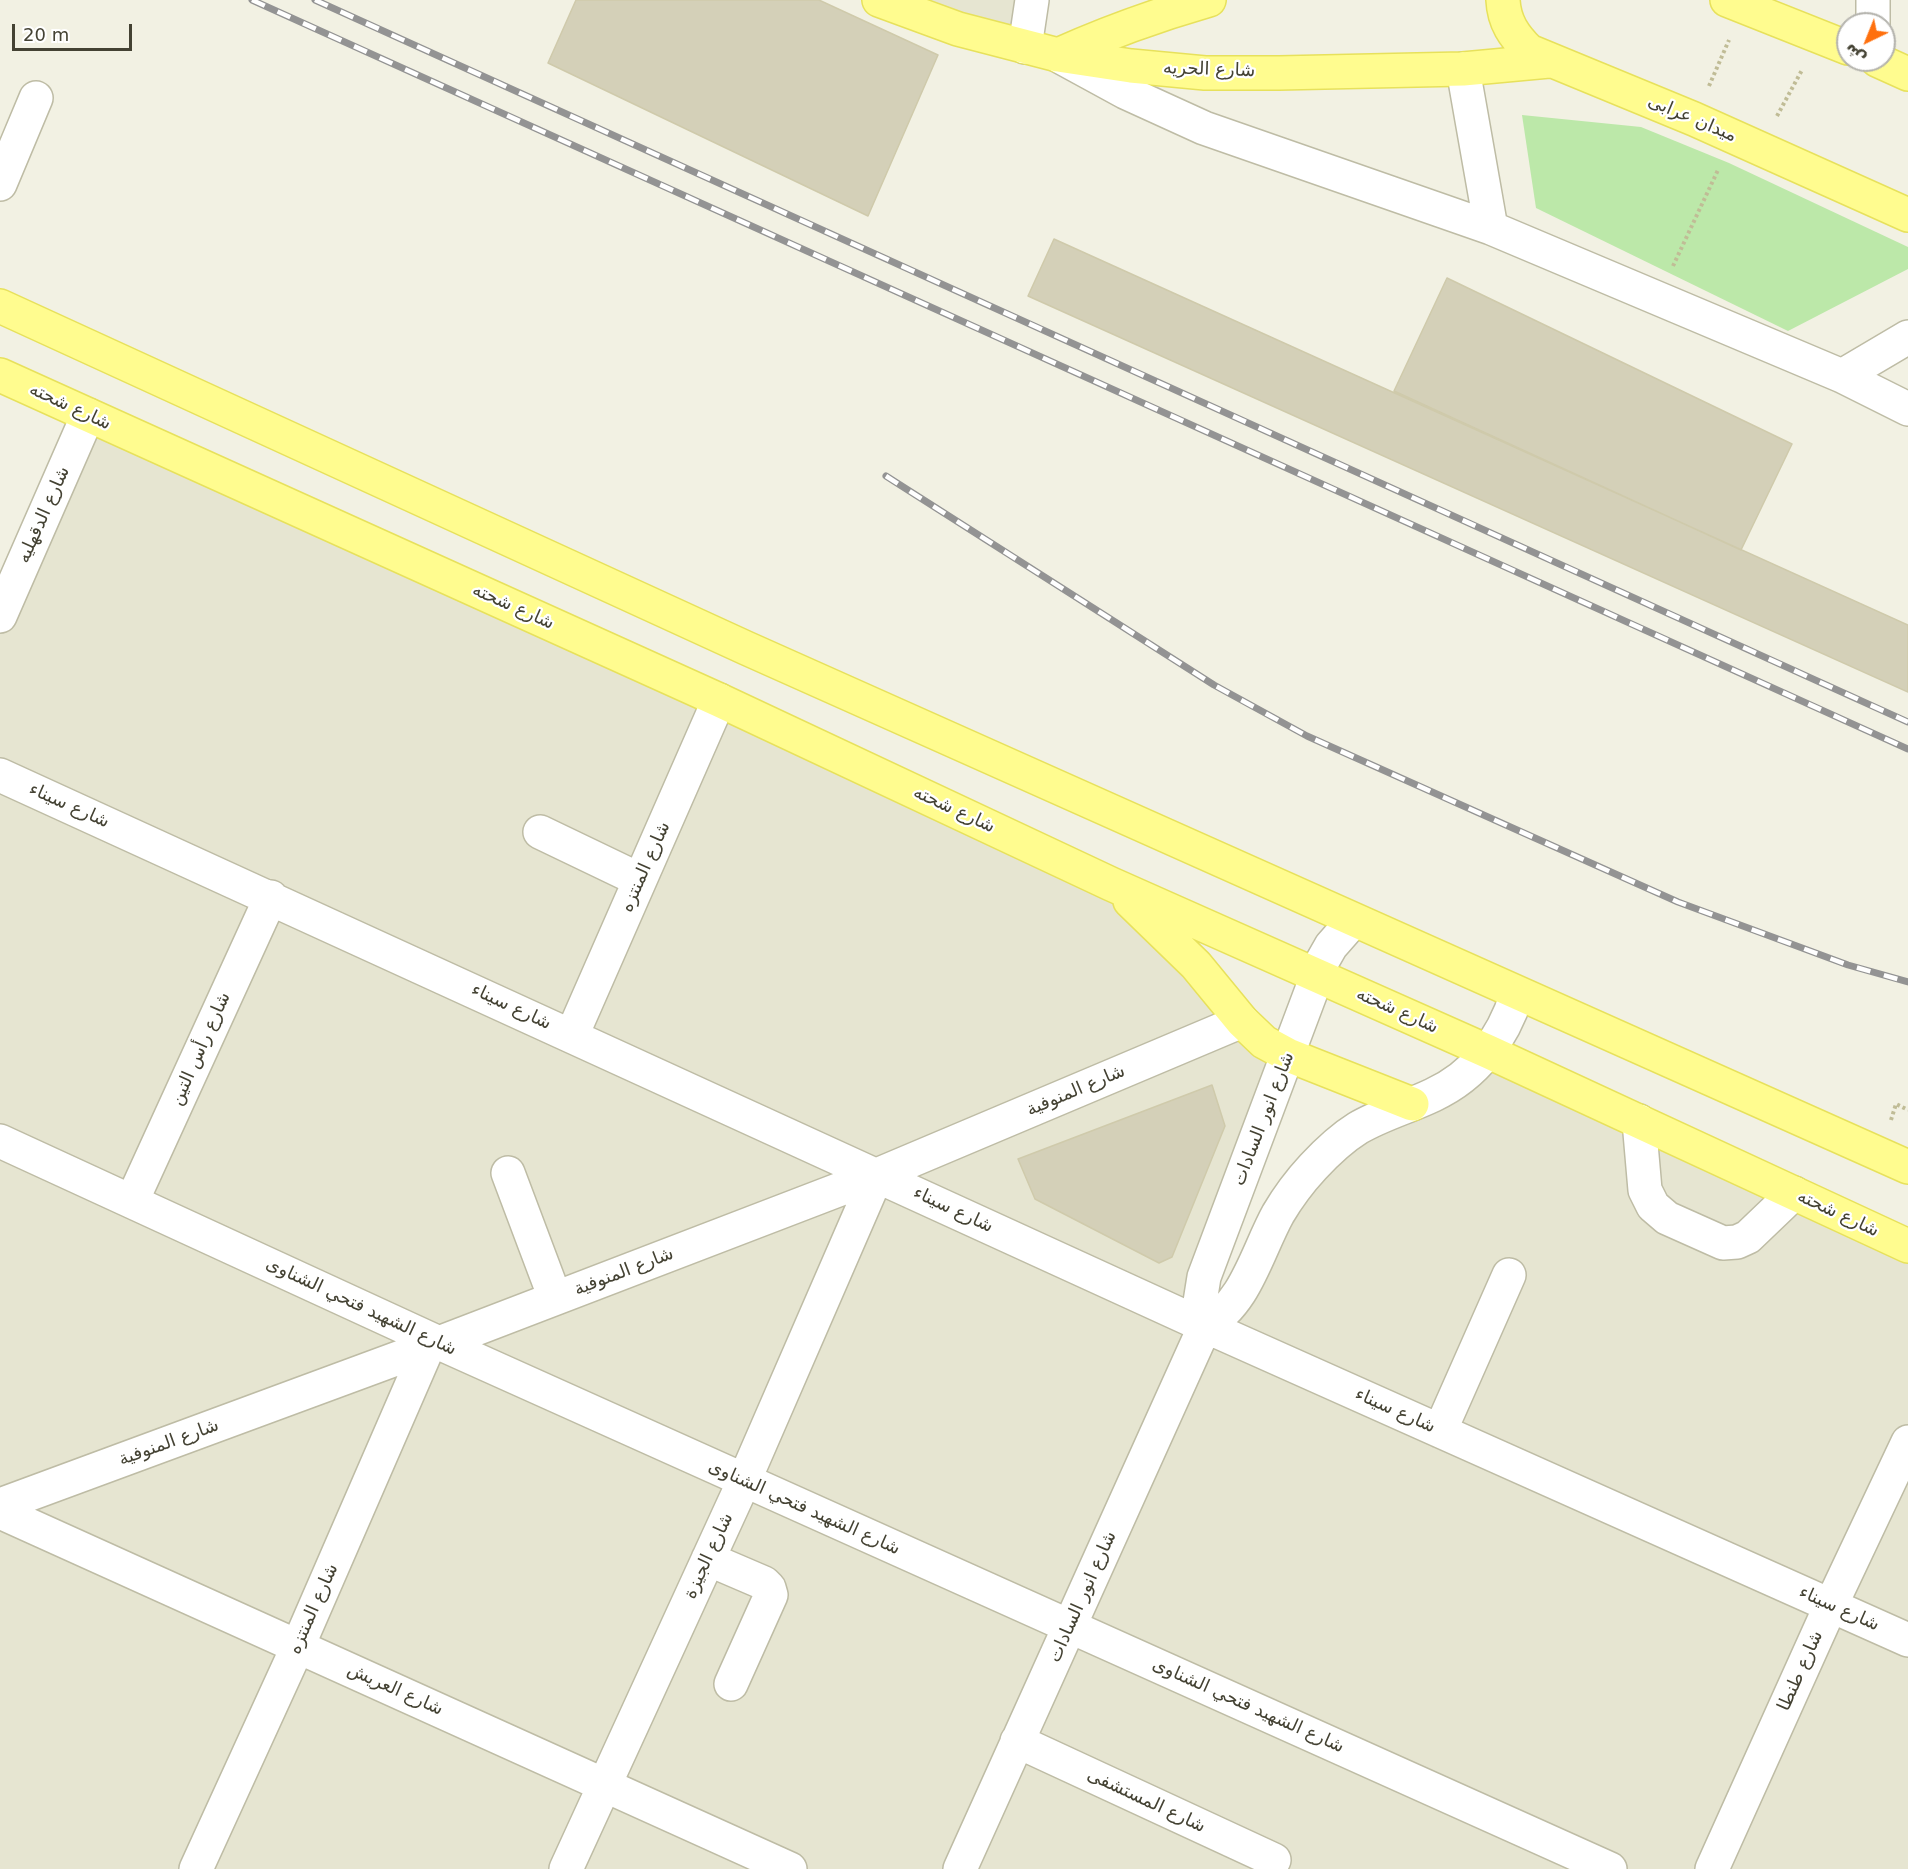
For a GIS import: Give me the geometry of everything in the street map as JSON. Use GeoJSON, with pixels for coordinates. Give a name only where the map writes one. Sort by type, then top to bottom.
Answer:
{"type":"FeatureCollection","features":[{"type":"Feature","properties":{"kind":"main road","name":"شارع الحريه"},"geometry":{"type":"LineString","coordinates":[[879,0],[958,29],[1058,55],[1131,66],[1205,73],[1463,69],[1549,61]]}},
{"type":"Feature","properties":{"kind":"main road"},"geometry":{"type":"LineString","coordinates":[[1058,55],[1110,32],[1209,0]]}},
{"type":"Feature","properties":{"kind":"main road","name":"ميدان عرابى"},"geometry":{"type":"LineString","coordinates":[[1503,0],[1504,14],[1513,35],[1529,51],[1694,119],[1908,214]]}},
{"type":"Feature","properties":{"kind":"main road"},"geometry":{"type":"LineString","coordinates":[[1736,3],[1834,43]]}},
{"type":"Feature","properties":{"kind":"main road"},"geometry":{"type":"LineString","coordinates":[[0,306],[746,648],[1908,1167]]}},
{"type":"Feature","properties":{"kind":"main road","name":"شارع شحته"},"geometry":{"type":"LineString","coordinates":[[0,375],[719,700],[1111,884],[1489,1052],[1908,1246]]}},
{"type":"Feature","properties":{"kind":"main road"},"geometry":{"type":"LineString","coordinates":[[1111,884],[1196,965],[1242,1021],[1264,1042],[1288,1055],[1412,1104]]}},
{"type":"Feature","properties":{"kind":"street"},"geometry":{"type":"LineString","coordinates":[[1025,47],[1032,0]]}},
{"type":"Feature","properties":{"kind":"street"},"geometry":{"type":"LineString","coordinates":[[1058,55],[1125,92],[1204,128],[1491,228],[1842,376],[1908,409]]}},
{"type":"Feature","properties":{"kind":"street"},"geometry":{"type":"LineString","coordinates":[[1463,69],[1491,228]]}},
{"type":"Feature","properties":{"kind":"street"},"geometry":{"type":"LineString","coordinates":[[0,184],[36,98]]}},
{"type":"Feature","properties":{"kind":"street"},"geometry":{"type":"LineString","coordinates":[[1842,376],[1908,337]]}},
{"type":"Feature","properties":{"kind":"street","name":"شارع الدقهليه"},"geometry":{"type":"LineString","coordinates":[[0,616],[88,415]]}},
{"type":"Feature","properties":{"kind":"street","name":"شارع المنتزه"},"geometry":{"type":"LineString","coordinates":[[572,1035],[719,700]]}},
{"type":"Feature","properties":{"kind":"street","name":"شارع سيناء"},"geometry":{"type":"LineString","coordinates":[[0,775],[1205,1326],[1908,1640]]}},
{"type":"Feature","properties":{"kind":"street"},"geometry":{"type":"LineString","coordinates":[[540,832],[640,880]]}},
{"type":"Feature","properties":{"kind":"street","name":"شارع رأس التين"},"geometry":{"type":"LineString","coordinates":[[132,1202],[271,897]]}},
{"type":"Feature","properties":{"kind":"street","name":"شارع انور السادات"},"geometry":{"type":"LineString","coordinates":[[960,1869],[1205,1326],[1200,1302],[1204,1277],[1317,976],[1331,945],[1353,921]]}},
{"type":"Feature","properties":{"kind":"street","name":"شارع انور السادات"},"geometry":{"type":"LineString","coordinates":[[1205,1326],[1216,1320],[1233,1304],[1278,1214],[1313,1167],[1357,1129],[1454,1084],[1473,1069],[1489,1052],[1501,1033],[1517,994]]}},
{"type":"Feature","properties":{"kind":"street","name":"شارع المنوفية"},"geometry":{"type":"LineString","coordinates":[[0,1505],[433,1345],[878,1175],[1242,1021]]}},
{"type":"Feature","properties":{"kind":"street"},"geometry":{"type":"LineString","coordinates":[[1639,1121],[1645,1190],[1653,1206],[1667,1218],[1723,1244],[1737,1242],[1748,1237],[1794,1193]]}},
{"type":"Feature","properties":{"kind":"street","name":"شارع الشهيد فتحي الشناوى"},"geometry":{"type":"LineString","coordinates":[[0,1141],[433,1345],[744,1481],[1610,1869]]}},
{"type":"Feature","properties":{"kind":"street"},"geometry":{"type":"LineString","coordinates":[[507,1173],[555,1298]]}},
{"type":"Feature","properties":{"kind":"street","name":"شارع الجيزة"},"geometry":{"type":"LineString","coordinates":[[566,1869],[744,1481],[878,1175]]}},
{"type":"Feature","properties":{"kind":"street"},"geometry":{"type":"LineString","coordinates":[[1440,1431],[1509,1275]]}},
{"type":"Feature","properties":{"kind":"street","name":"شارع المنتزه"},"geometry":{"type":"LineString","coordinates":[[196,1869],[433,1345]]}},
{"type":"Feature","properties":{"kind":"street","name":"شارع طنطا"},"geometry":{"type":"LineString","coordinates":[[1712,1869],[1831,1605],[1908,1442]]}},
{"type":"Feature","properties":{"kind":"street","name":"شارع العريش"},"geometry":{"type":"LineString","coordinates":[[0,1512],[790,1869]]}},
{"type":"Feature","properties":{"kind":"street"},"geometry":{"type":"LineString","coordinates":[[708,1559],[764,1583],[771,1595],[731,1684]]}},
{"type":"Feature","properties":{"kind":"street","name":"شارع المستشفى"},"geometry":{"type":"LineString","coordinates":[[1017,1741],[1274,1860]]}},
{"type":"Feature","properties":{"kind":"path"},"geometry":{"type":"LineString","coordinates":[[1694,119],[1736,3]]}},
{"type":"Feature","properties":{"kind":"path"},"geometry":{"type":"LineString","coordinates":[[1658,298],[1747,143],[1834,43]]}},
{"type":"Feature","properties":{"kind":"path"},"geometry":{"type":"LineString","coordinates":[[1896,1104],[1908,1110]]}},
{"type":"Feature","properties":{"kind":"shaded area"},"geometry":{"type":"Polygon","coordinates":[[[888,0],[1032,0],[1024,45],[888,0]]]}},
{"type":"Feature","properties":{"kind":"shaded area"},"geometry":{"type":"Polygon","coordinates":[[[88,416],[1111,884],[1276,1050],[1200,1313],[957,1869],[0,1869],[0,614],[88,416]]]}},
{"type":"Feature","properties":{"kind":"shaded area"},"geometry":{"type":"Polygon","coordinates":[[[1489,1052],[1908,1242],[1908,1869],[960,1869],[1205,1327],[1310,1175],[1489,1052]]]}},
{"type":"Feature","properties":{"kind":"green space"},"geometry":{"type":"Polygon","coordinates":[[[1522,115],[1641,127],[1729,163],[1908,247],[1908,269],[1788,331],[1536,208],[1522,115]]]}},
{"type":"Feature","properties":{"kind":"building"},"geometry":{"type":"Polygon","coordinates":[[[576,0],[819,0],[938,55],[868,216],[548,63],[576,0]]]}},
{"type":"Feature","properties":{"kind":"building"},"geometry":{"type":"Polygon","coordinates":[[[1054,239],[1908,625],[1908,692],[1028,296],[1054,239]]]}},
{"type":"Feature","properties":{"kind":"building"},"geometry":{"type":"Polygon","coordinates":[[[1447,278],[1792,444],[1741,550],[1394,391],[1447,278]]]}},
{"type":"Feature","properties":{"kind":"building"},"geometry":{"type":"Polygon","coordinates":[[[1212,1085],[1225,1126],[1172,1257],[1159,1263],[1035,1199],[1018,1159],[1212,1085]]]}},
{"type":"Feature","properties":{"kind":"railway"},"geometry":{"type":"LineString","coordinates":[[252,0],[1908,749]]}},
{"type":"Feature","properties":{"kind":"railway"},"geometry":{"type":"LineString","coordinates":[[315,0],[1908,722]]}},
{"type":"Feature","properties":{"kind":"railway"},"geometry":{"type":"LineString","coordinates":[[886,476],[1214,685],[1307,736],[1678,902],[1848,965],[1908,982]]}}]}
